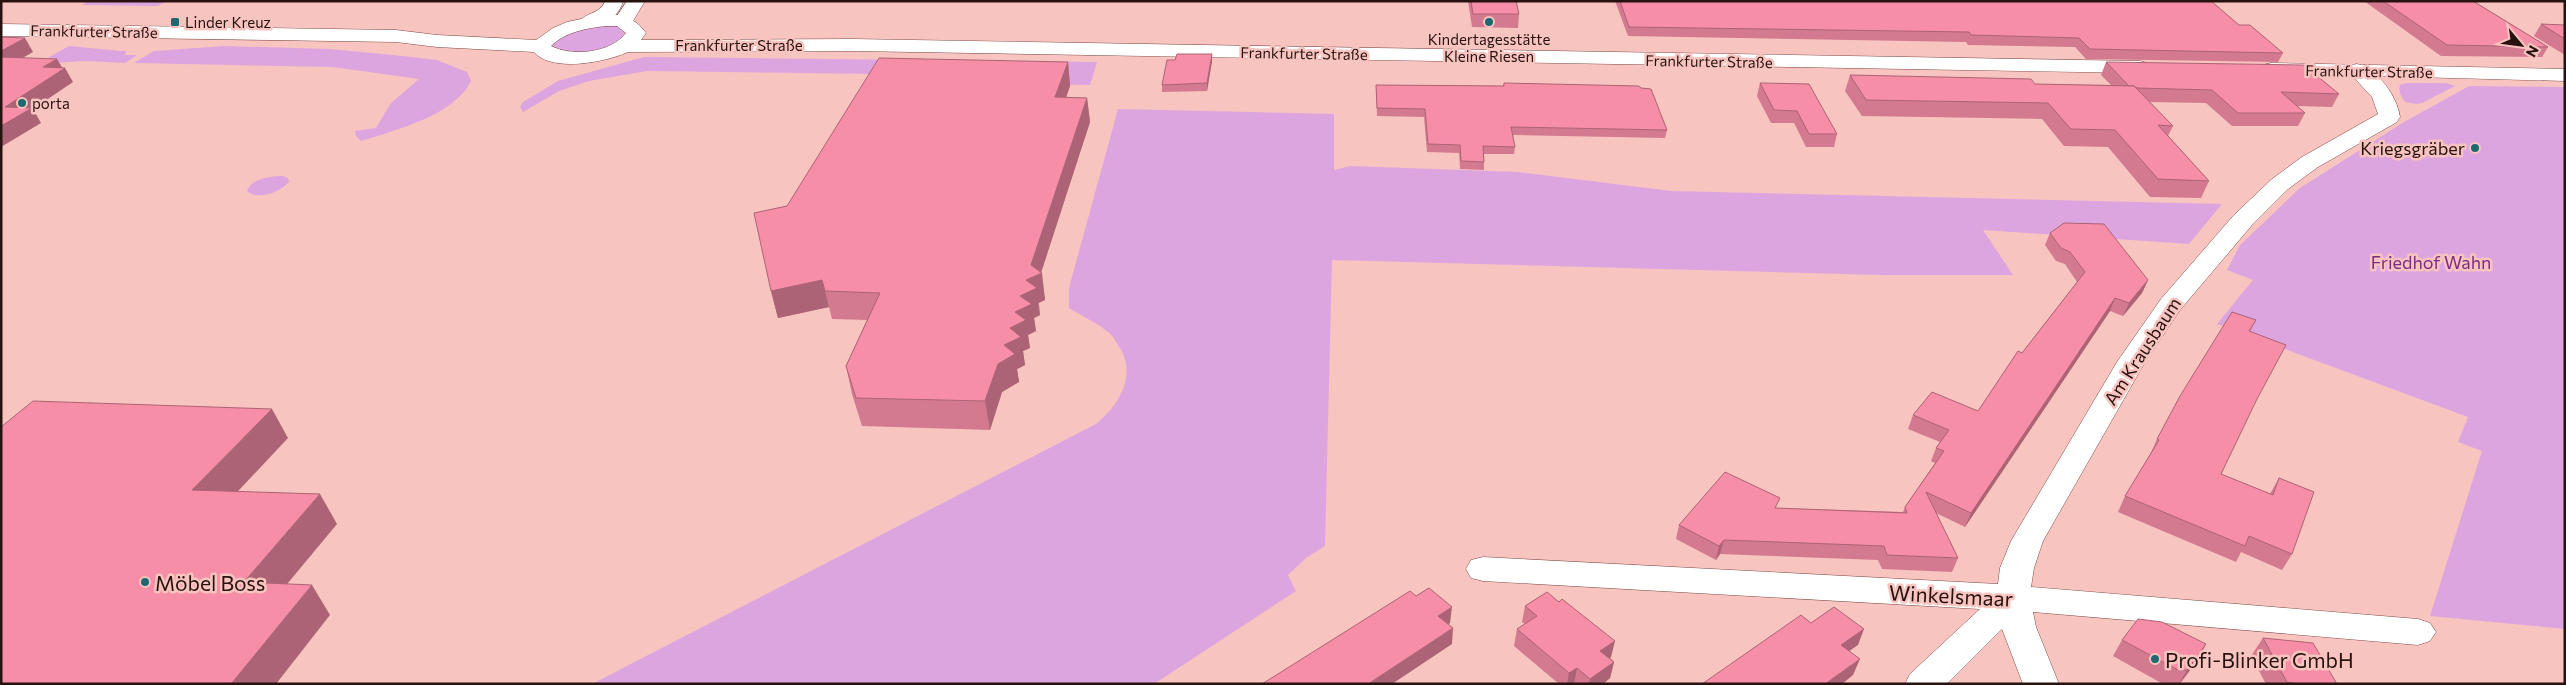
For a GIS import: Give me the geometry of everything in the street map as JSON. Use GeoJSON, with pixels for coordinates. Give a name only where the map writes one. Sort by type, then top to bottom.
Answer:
{"type":"FeatureCollection","features":[{"type":"Feature","properties":{"kind":"main road"},"geometry":{"type":"LineString","coordinates":[[614,1],[614,6],[603,16],[548,39],[547,54],[567,58],[593,56],[628,34],[636,1]]}},
{"type":"Feature","properties":{"kind":"main road","name":"Frankfurter Straße"},"geometry":{"type":"LineString","coordinates":[[589,22],[628,34],[853,45],[2164,68]]}},
{"type":"Feature","properties":{"kind":"main road","name":"Frankfurter Straße"},"geometry":{"type":"LineString","coordinates":[[1,30],[396,36],[437,41],[548,39]]}},
{"type":"Feature","properties":{"kind":"main road","name":"Frankfurter Straße"},"geometry":{"type":"LineString","coordinates":[[2251,69],[2565,75]]}},
{"type":"Feature","properties":{"kind":"main road","name":"Am Krausbaum"},"geometry":{"type":"LineString","coordinates":[[2013,598],[2017,568],[2028,540],[2131,362],[2170,305],[2243,220],[2280,184],[2310,162],[2389,116],[2389,108],[2378,90],[2357,70]]}},
{"type":"Feature","properties":{"kind":"main road","name":"Winkelsmaar"},"geometry":{"type":"LineString","coordinates":[[1483,569],[2013,598],[2418,632]]}},
{"type":"Feature","properties":{"kind":"main road"},"geometry":{"type":"LineString","coordinates":[[1923,684],[2013,598]]}},
{"type":"Feature","properties":{"kind":"main road"},"geometry":{"type":"LineString","coordinates":[[2013,598],[2019,627],[2041,684]]}},
{"type":"Feature","properties":{"kind":"green space"},"geometry":{"type":"Polygon","coordinates":[[[88,1],[167,1],[158,6],[82,5],[88,1]]]}},
{"type":"Feature","properties":{"kind":"green space"},"geometry":{"type":"Polygon","coordinates":[[[617,25],[628,35],[600,51],[582,53],[550,48],[552,40],[574,28],[617,25]]]}},
{"type":"Feature","properties":{"kind":"green space"},"geometry":{"type":"Polygon","coordinates":[[[69,46],[126,51],[125,55],[137,55],[125,63],[85,61],[37,64],[69,46]]]}},
{"type":"Feature","properties":{"kind":"green space"},"geometry":{"type":"Polygon","coordinates":[[[224,46],[329,49],[437,60],[467,72],[471,81],[463,93],[438,112],[422,120],[361,141],[356,136],[355,131],[376,128],[391,103],[419,79],[333,67],[134,63],[154,51],[224,46]]]}},
{"type":"Feature","properties":{"kind":"green space"},"geometry":{"type":"Polygon","coordinates":[[[644,57],[1097,62],[1090,85],[883,81],[876,74],[647,71],[589,81],[559,91],[523,112],[520,107],[523,102],[558,81],[644,57]]]}},
{"type":"Feature","properties":{"kind":"green space"},"geometry":{"type":"Polygon","coordinates":[[[2406,83],[2446,83],[2455,86],[2422,103],[2416,104],[2405,102],[2401,96],[2400,85],[2406,83]]]}},
{"type":"Feature","properties":{"kind":"green space","name":"Friedhof Wahn"},"geometry":{"type":"Polygon","coordinates":[[[2469,86],[2565,87],[2565,629],[2430,616],[2482,451],[2458,442],[2468,417],[2217,324],[2253,280],[2227,270],[2240,245],[2300,188],[2404,122],[2469,86]]]}},
{"type":"Feature","properties":{"kind":"green space"},"geometry":{"type":"Polygon","coordinates":[[[1118,109],[1334,114],[1334,170],[1350,166],[1518,172],[1671,191],[2222,204],[2189,244],[1983,230],[2013,275],[1881,275],[1332,260],[1325,546],[1306,558],[1288,575],[1296,591],[1154,684],[592,684],[1096,424],[1105,416],[1124,388],[1126,367],[1124,356],[1109,333],[1069,308],[1069,288],[1118,109]]]}},
{"type":"Feature","properties":{"kind":"green space"},"geometry":{"type":"Polygon","coordinates":[[[283,176],[288,178],[289,182],[275,192],[257,195],[247,191],[257,181],[268,177],[283,176]]]}},
{"type":"Feature","properties":{"kind":"building"},"geometry":{"type":"Polygon","coordinates":[[[1471,1],[1516,1],[1519,14],[1473,14],[1471,1]]]}},
{"type":"Feature","properties":{"kind":"building"},"geometry":{"type":"Polygon","coordinates":[[[1620,1],[2211,1],[2239,25],[2250,25],[2283,53],[2090,49],[2079,38],[1971,35],[1969,32],[1629,27],[1620,1]]]}},
{"type":"Feature","properties":{"kind":"building"},"geometry":{"type":"Polygon","coordinates":[[[2383,1],[2473,1],[2548,47],[2447,45],[2383,1]]]}},
{"type":"Feature","properties":{"kind":"building"},"geometry":{"type":"Polygon","coordinates":[[[2541,24],[2565,25],[2565,39],[2541,24]]]}},
{"type":"Feature","properties":{"kind":"building"},"geometry":{"type":"Polygon","coordinates":[[[1,37],[25,38],[1,51],[1,37]]]}},
{"type":"Feature","properties":{"kind":"building"},"geometry":{"type":"Polygon","coordinates":[[[1177,54],[1212,54],[1207,83],[1162,85],[1167,60],[1175,60],[1177,54]]]}},
{"type":"Feature","properties":{"kind":"building"},"geometry":{"type":"Polygon","coordinates":[[[1,57],[57,59],[43,67],[65,68],[5,107],[32,108],[1,126],[1,57]]]}},
{"type":"Feature","properties":{"kind":"building"},"geometry":{"type":"Polygon","coordinates":[[[879,58],[1068,62],[1055,97],[1087,98],[1031,265],[1042,273],[1026,280],[1037,288],[1020,296],[1032,304],[1015,312],[1026,320],[1010,328],[1021,337],[1004,345],[1015,354],[998,364],[985,401],[856,398],[846,366],[880,293],[825,291],[822,280],[771,291],[754,213],[787,206],[879,58]]]}},
{"type":"Feature","properties":{"kind":"building"},"geometry":{"type":"Polygon","coordinates":[[[2106,62],[2304,65],[2339,94],[2281,92],[2305,113],[2238,113],[2212,90],[2137,88],[2129,86],[2106,62]]]}},
{"type":"Feature","properties":{"kind":"building"},"geometry":{"type":"Polygon","coordinates":[[[1850,75],[2031,79],[2035,84],[2134,86],[2173,126],[2158,125],[2209,181],[2158,179],[2115,130],[2071,129],[2048,103],[1866,100],[1850,75]]]}},
{"type":"Feature","properties":{"kind":"building"},"geometry":{"type":"Polygon","coordinates":[[[1504,83],[1639,86],[1651,89],[1667,130],[1511,127],[1515,147],[1483,146],[1484,162],[1461,161],[1460,145],[1428,144],[1425,109],[1377,108],[1376,85],[1504,86],[1504,83]]]}},
{"type":"Feature","properties":{"kind":"building"},"geometry":{"type":"Polygon","coordinates":[[[1760,83],[1809,84],[1837,134],[1809,134],[1797,111],[1774,110],[1760,83]]]}},
{"type":"Feature","properties":{"kind":"building"},"geometry":{"type":"Polygon","coordinates":[[[2064,223],[2104,224],[2148,280],[2129,303],[2115,298],[1971,513],[1926,492],[1958,558],[1887,555],[1884,546],[1724,540],[1719,546],[1679,525],[1725,472],[1780,498],[1775,508],[1907,513],[1905,507],[1944,451],[1936,448],[1949,430],[1913,415],[1932,392],[1978,411],[2018,351],[2022,353],[2085,272],[2070,252],[2061,248],[2050,233],[2064,223]]]}},
{"type":"Feature","properties":{"kind":"building"},"geometry":{"type":"Polygon","coordinates":[[[2232,312],[2256,320],[2249,331],[2286,345],[2257,399],[2221,474],[2273,495],[2279,478],[2314,492],[2292,554],[2249,536],[2245,546],[2125,496],[2159,440],[2157,439],[2180,396],[2232,312]]]}},
{"type":"Feature","properties":{"kind":"building","name":"Möbel Boss"},"geometry":{"type":"Polygon","coordinates":[[[33,401],[272,409],[192,490],[320,494],[244,582],[312,585],[231,684],[1,684],[1,427],[33,401]]]}},
{"type":"Feature","properties":{"kind":"building"},"geometry":{"type":"Polygon","coordinates":[[[1429,588],[1452,607],[1438,616],[1453,628],[1368,684],[1262,684],[1410,591],[1416,596],[1429,588]]]}},
{"type":"Feature","properties":{"kind":"building"},"geometry":{"type":"Polygon","coordinates":[[[1547,592],[1559,602],[1562,599],[1615,641],[1600,651],[1614,662],[1590,679],[1577,668],[1569,673],[1517,629],[1537,616],[1525,606],[1547,592]]]}},
{"type":"Feature","properties":{"kind":"building"},"geometry":{"type":"Polygon","coordinates":[[[1834,607],[1864,629],[1841,645],[1860,659],[1825,684],[1702,684],[1801,615],[1811,623],[1834,607]]]}},
{"type":"Feature","properties":{"kind":"building"},"geometry":{"type":"Polygon","coordinates":[[[2138,619],[2162,622],[2206,644],[2187,670],[2178,670],[2122,640],[2138,619]]]}},
{"type":"Feature","properties":{"kind":"building"},"geometry":{"type":"Polygon","coordinates":[[[2263,638],[2313,643],[2337,684],[2299,684],[2287,682],[2263,638]]]}},
{"type":"Feature","properties":{"kind":"place","name":"Linder Kreuz"},"geometry":{"type":"Point","coordinates":[175,22]}},
{"type":"Feature","properties":{"kind":"place","name":"Kindertagesstätte Kleine Riesen"},"geometry":{"type":"Point","coordinates":[1489,22]}},
{"type":"Feature","properties":{"kind":"place","name":"porta"},"geometry":{"type":"Point","coordinates":[22,103]}},
{"type":"Feature","properties":{"kind":"place","name":"Kriegsgräber"},"geometry":{"type":"Point","coordinates":[2475,148]}},
{"type":"Feature","properties":{"kind":"place","name":"Möbel Boss"},"geometry":{"type":"Point","coordinates":[145,582]}},
{"type":"Feature","properties":{"kind":"place","name":"Profi-Blinker GmbH"},"geometry":{"type":"Point","coordinates":[2155,659]}}]}
